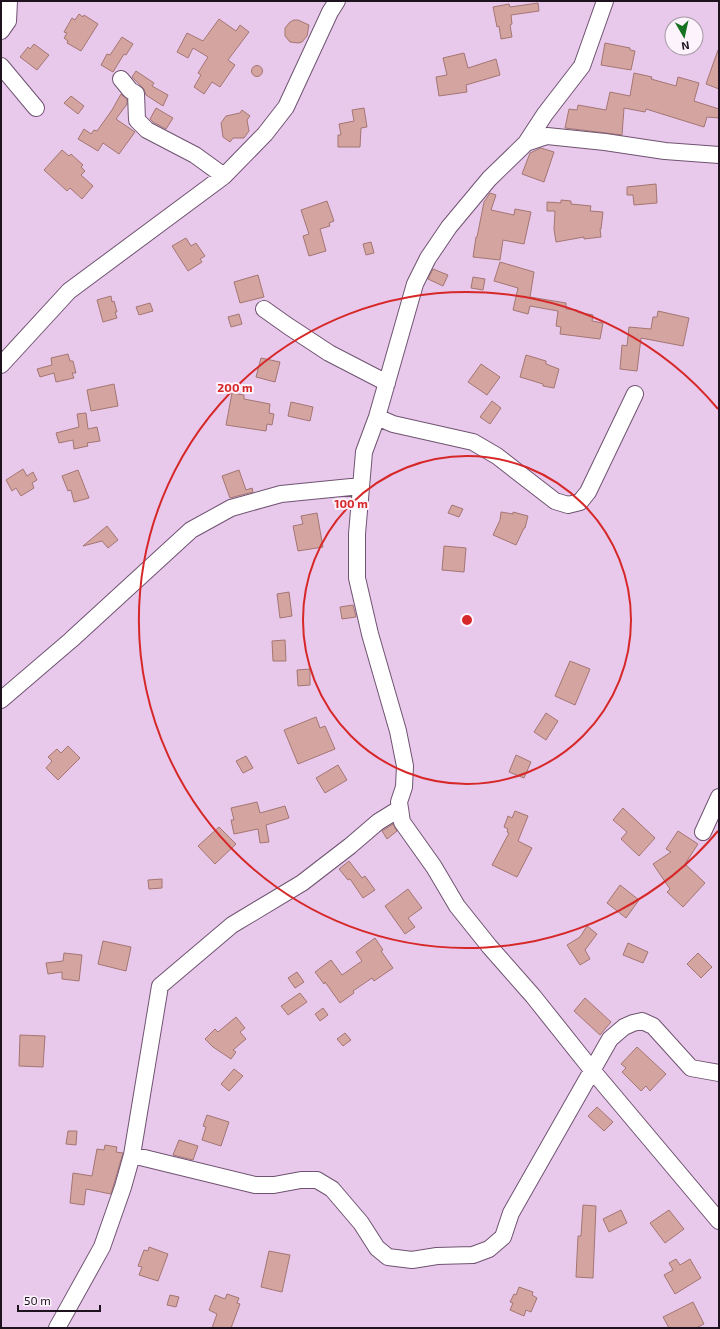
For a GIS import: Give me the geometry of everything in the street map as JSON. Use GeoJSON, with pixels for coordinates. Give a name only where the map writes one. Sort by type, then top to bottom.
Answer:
{"type":"FeatureCollection","features":[{"type":"Feature","properties":{"kind":"street"},"geometry":{"type":"LineString","coordinates":[[1,31],[8,21],[9,1]]}},
{"type":"Feature","properties":{"kind":"street"},"geometry":{"type":"LineString","coordinates":[[1,365],[70,291],[224,176],[265,134],[286,107],[330,12],[337,1]]}},
{"type":"Feature","properties":{"kind":"street"},"geometry":{"type":"LineString","coordinates":[[605,1],[582,66],[545,114],[526,143],[489,179],[449,227],[428,258],[415,284],[377,417],[364,452],[357,534],[357,578],[370,634],[398,732],[405,766],[404,787],[399,802],[402,822],[434,867],[457,906],[719,1221]]}},
{"type":"Feature","properties":{"kind":"street"},"geometry":{"type":"LineString","coordinates":[[1,66],[36,108]]}},
{"type":"Feature","properties":{"kind":"street"},"geometry":{"type":"LineString","coordinates":[[122,79],[130,90],[136,94],[138,120],[141,125],[147,130],[195,155],[224,176]]}},
{"type":"Feature","properties":{"kind":"street"},"geometry":{"type":"LineString","coordinates":[[526,143],[547,136],[605,142],[665,151],[719,154]]}},
{"type":"Feature","properties":{"kind":"street"},"geometry":{"type":"LineString","coordinates":[[264,309],[329,353],[387,383]]}},
{"type":"Feature","properties":{"kind":"street"},"geometry":{"type":"LineString","coordinates":[[377,417],[393,424],[473,442],[497,456],[555,501],[568,505],[580,502],[588,492],[635,394]]}},
{"type":"Feature","properties":{"kind":"street"},"geometry":{"type":"LineString","coordinates":[[1,700],[71,640],[191,530],[231,508],[281,494],[361,486]]}},
{"type":"Feature","properties":{"kind":"street"},"geometry":{"type":"LineString","coordinates":[[703,832],[719,797]]}},
{"type":"Feature","properties":{"kind":"street"},"geometry":{"type":"LineString","coordinates":[[57,1328],[102,1247],[123,1187],[132,1155],[160,986],[232,925],[302,883],[378,822],[399,808]]}},
{"type":"Feature","properties":{"kind":"street"},"geometry":{"type":"LineString","coordinates":[[132,1155],[255,1185],[274,1185],[301,1180],[317,1180],[332,1189],[361,1223],[377,1248],[388,1257],[412,1260],[437,1256],[473,1255],[489,1249],[503,1237],[511,1213],[592,1070],[610,1039],[624,1028],[633,1023],[642,1021],[653,1026],[692,1068],[719,1073]]}},
{"type":"Feature","properties":{"kind":"building"},"geometry":{"type":"Polygon","coordinates":[[[538,3],[539,11],[511,15],[512,24],[510,25],[512,37],[501,39],[499,26],[497,27],[493,7],[509,4],[510,7],[538,3]]]}},
{"type":"Feature","properties":{"kind":"building"},"geometry":{"type":"Polygon","coordinates":[[[79,14],[83,17],[84,15],[98,24],[81,51],[67,43],[68,41],[64,38],[67,33],[64,32],[72,18],[75,20],[79,14]]]}},
{"type":"Feature","properties":{"kind":"building"},"geometry":{"type":"Polygon","coordinates":[[[219,19],[236,31],[240,25],[249,32],[228,60],[235,65],[220,87],[212,82],[204,94],[194,87],[201,75],[198,73],[208,57],[193,48],[188,58],[177,52],[187,33],[203,41],[219,19]]]}},
{"type":"Feature","properties":{"kind":"building"},"geometry":{"type":"Polygon","coordinates":[[[294,20],[298,20],[309,25],[307,36],[302,42],[290,42],[285,36],[285,28],[294,20]]]}},
{"type":"Feature","properties":{"kind":"building"},"geometry":{"type":"Polygon","coordinates":[[[122,37],[133,44],[126,55],[124,54],[113,72],[101,65],[107,54],[110,55],[122,37]]]}},
{"type":"Feature","properties":{"kind":"building"},"geometry":{"type":"Polygon","coordinates":[[[605,43],[630,48],[630,50],[635,51],[631,70],[601,65],[605,43]]]}},
{"type":"Feature","properties":{"kind":"building"},"geometry":{"type":"Polygon","coordinates":[[[34,44],[49,55],[37,70],[20,57],[28,47],[30,49],[34,44]]]}},
{"type":"Feature","properties":{"kind":"building"},"geometry":{"type":"Polygon","coordinates":[[[719,50],[719,89],[706,84],[719,50]]]}},
{"type":"Feature","properties":{"kind":"building"},"geometry":{"type":"Polygon","coordinates":[[[464,53],[468,68],[496,59],[500,75],[466,85],[467,92],[439,96],[436,77],[447,75],[443,58],[464,53]]]}},
{"type":"Feature","properties":{"kind":"building"},"geometry":{"type":"Polygon","coordinates":[[[257,65],[261,67],[263,71],[261,75],[257,77],[253,75],[251,71],[253,67],[257,65]]]}},
{"type":"Feature","properties":{"kind":"building"},"geometry":{"type":"Polygon","coordinates":[[[136,71],[154,83],[152,86],[168,95],[163,106],[146,95],[144,89],[132,77],[136,71]]]}},
{"type":"Feature","properties":{"kind":"building"},"geometry":{"type":"Polygon","coordinates":[[[634,73],[652,77],[651,79],[676,86],[678,77],[699,83],[694,101],[719,109],[719,118],[707,117],[704,127],[646,109],[645,112],[624,108],[622,135],[565,128],[569,109],[577,110],[578,105],[606,110],[610,92],[630,96],[634,73]]]}},
{"type":"Feature","properties":{"kind":"building"},"geometry":{"type":"Polygon","coordinates":[[[121,94],[127,99],[127,104],[116,119],[135,132],[119,154],[103,143],[98,151],[78,139],[84,129],[91,134],[94,130],[97,131],[121,94]]]}},
{"type":"Feature","properties":{"kind":"building"},"geometry":{"type":"Polygon","coordinates":[[[71,96],[84,106],[78,114],[64,103],[71,96]]]}},
{"type":"Feature","properties":{"kind":"building"},"geometry":{"type":"Polygon","coordinates":[[[156,108],[173,118],[166,129],[150,119],[156,108]]]}},
{"type":"Feature","properties":{"kind":"building"},"geometry":{"type":"Polygon","coordinates":[[[364,108],[367,127],[361,128],[360,147],[338,147],[338,135],[341,135],[339,124],[354,121],[352,110],[364,108]]]}},
{"type":"Feature","properties":{"kind":"building"},"geometry":{"type":"Polygon","coordinates":[[[242,110],[250,116],[247,120],[249,131],[244,138],[233,138],[230,142],[223,137],[221,123],[226,116],[240,113],[242,110]]]}},
{"type":"Feature","properties":{"kind":"building"},"geometry":{"type":"Polygon","coordinates":[[[541,148],[554,152],[544,182],[522,174],[530,153],[541,148]]]}},
{"type":"Feature","properties":{"kind":"building"},"geometry":{"type":"Polygon","coordinates":[[[62,150],[69,156],[71,154],[83,165],[81,167],[85,171],[81,175],[93,186],[82,199],[70,188],[67,191],[44,170],[62,150]]]}},
{"type":"Feature","properties":{"kind":"building"},"geometry":{"type":"Polygon","coordinates":[[[656,184],[657,203],[634,205],[633,195],[627,195],[627,187],[656,184]]]}},
{"type":"Feature","properties":{"kind":"building"},"geometry":{"type":"Polygon","coordinates":[[[490,193],[496,195],[491,210],[514,215],[515,209],[531,212],[524,244],[503,240],[500,260],[473,257],[484,202],[490,193]]]}},
{"type":"Feature","properties":{"kind":"building"},"geometry":{"type":"Polygon","coordinates":[[[561,200],[571,201],[571,204],[591,206],[590,211],[603,212],[600,229],[601,237],[584,239],[584,237],[556,242],[554,229],[555,211],[547,211],[547,202],[561,203],[561,200]]]}},
{"type":"Feature","properties":{"kind":"building"},"geometry":{"type":"Polygon","coordinates":[[[327,201],[334,221],[329,223],[330,226],[320,229],[326,251],[309,256],[303,236],[309,234],[301,210],[327,201]]]}},
{"type":"Feature","properties":{"kind":"building"},"geometry":{"type":"Polygon","coordinates":[[[186,238],[191,246],[196,243],[205,256],[200,259],[202,262],[188,271],[172,246],[186,238]]]}},
{"type":"Feature","properties":{"kind":"building"},"geometry":{"type":"Polygon","coordinates":[[[371,242],[374,253],[366,255],[363,244],[371,242]]]}},
{"type":"Feature","properties":{"kind":"building"},"geometry":{"type":"Polygon","coordinates":[[[500,262],[534,272],[530,297],[566,303],[566,309],[577,310],[577,312],[593,315],[592,321],[603,323],[600,339],[560,334],[561,327],[556,326],[558,311],[530,306],[528,314],[513,310],[518,288],[494,281],[500,262]]]}},
{"type":"Feature","properties":{"kind":"building"},"geometry":{"type":"Polygon","coordinates":[[[433,269],[448,275],[443,286],[428,279],[433,269]]]}},
{"type":"Feature","properties":{"kind":"building"},"geometry":{"type":"Polygon","coordinates":[[[258,275],[264,297],[240,303],[234,282],[258,275]]]}},
{"type":"Feature","properties":{"kind":"building"},"geometry":{"type":"Polygon","coordinates":[[[473,277],[485,279],[483,290],[471,288],[473,277]]]}},
{"type":"Feature","properties":{"kind":"building"},"geometry":{"type":"Polygon","coordinates":[[[111,296],[117,312],[115,312],[117,318],[103,322],[97,300],[111,296]]]}},
{"type":"Feature","properties":{"kind":"building"},"geometry":{"type":"Polygon","coordinates":[[[150,303],[153,311],[139,315],[136,307],[150,303]]]}},
{"type":"Feature","properties":{"kind":"building"},"geometry":{"type":"Polygon","coordinates":[[[658,311],[689,318],[683,346],[641,338],[637,371],[620,369],[622,345],[627,346],[629,327],[651,329],[653,317],[657,317],[658,311]]]}},
{"type":"Feature","properties":{"kind":"building"},"geometry":{"type":"Polygon","coordinates":[[[239,314],[242,324],[231,327],[228,317],[239,314]]]}},
{"type":"Feature","properties":{"kind":"building"},"geometry":{"type":"Polygon","coordinates":[[[68,354],[70,361],[73,361],[76,373],[72,373],[74,378],[56,382],[54,373],[40,377],[37,369],[52,365],[51,358],[68,354]]]}},
{"type":"Feature","properties":{"kind":"building"},"geometry":{"type":"Polygon","coordinates":[[[526,355],[546,361],[546,364],[559,369],[554,388],[543,386],[543,384],[520,377],[526,355]]]}},
{"type":"Feature","properties":{"kind":"building"},"geometry":{"type":"Polygon","coordinates":[[[261,358],[280,362],[275,382],[256,377],[261,358]]]}},
{"type":"Feature","properties":{"kind":"building"},"geometry":{"type":"Polygon","coordinates":[[[481,364],[500,377],[487,395],[468,382],[481,364]]]}},
{"type":"Feature","properties":{"kind":"building"},"geometry":{"type":"Polygon","coordinates":[[[114,384],[118,406],[91,411],[87,390],[114,384]]]}},
{"type":"Feature","properties":{"kind":"building"},"geometry":{"type":"Polygon","coordinates":[[[232,393],[244,395],[244,399],[270,404],[269,413],[274,414],[272,425],[267,424],[266,431],[226,425],[232,393]]]}},
{"type":"Feature","properties":{"kind":"building"},"geometry":{"type":"Polygon","coordinates":[[[492,401],[501,408],[490,424],[480,417],[492,401]]]}},
{"type":"Feature","properties":{"kind":"building"},"geometry":{"type":"Polygon","coordinates":[[[291,402],[313,407],[310,421],[288,416],[291,402]]]}},
{"type":"Feature","properties":{"kind":"building"},"geometry":{"type":"Polygon","coordinates":[[[86,413],[88,429],[97,427],[100,441],[87,443],[88,446],[74,449],[73,440],[59,443],[56,433],[79,427],[77,414],[86,413]]]}},
{"type":"Feature","properties":{"kind":"building"},"geometry":{"type":"Polygon","coordinates":[[[23,469],[27,476],[33,472],[37,480],[32,483],[34,488],[21,496],[16,488],[12,491],[6,480],[23,469]]]}},
{"type":"Feature","properties":{"kind":"building"},"geometry":{"type":"Polygon","coordinates":[[[78,470],[89,498],[74,502],[71,490],[68,491],[62,476],[78,470]]]}},
{"type":"Feature","properties":{"kind":"building"},"geometry":{"type":"Polygon","coordinates":[[[239,470],[246,490],[252,488],[253,492],[230,498],[222,476],[239,470]]]}},
{"type":"Feature","properties":{"kind":"building"},"geometry":{"type":"Polygon","coordinates":[[[452,505],[463,509],[459,517],[448,513],[452,505]]]}},
{"type":"Feature","properties":{"kind":"building"},"geometry":{"type":"Polygon","coordinates":[[[501,512],[513,514],[513,512],[528,516],[525,528],[516,545],[493,535],[500,520],[501,512]]]}},
{"type":"Feature","properties":{"kind":"building"},"geometry":{"type":"Polygon","coordinates":[[[317,513],[323,547],[298,551],[293,526],[303,524],[301,516],[317,513]]]}},
{"type":"Feature","properties":{"kind":"building"},"geometry":{"type":"Polygon","coordinates":[[[107,526],[118,540],[108,548],[102,541],[83,546],[107,526]]]}},
{"type":"Feature","properties":{"kind":"building"},"geometry":{"type":"Polygon","coordinates":[[[444,546],[466,548],[464,572],[442,570],[444,546]]]}},
{"type":"Feature","properties":{"kind":"building"},"geometry":{"type":"Polygon","coordinates":[[[289,592],[292,616],[280,618],[277,594],[289,592]]]}},
{"type":"Feature","properties":{"kind":"building"},"geometry":{"type":"Polygon","coordinates":[[[353,605],[356,617],[342,619],[340,607],[353,605]]]}},
{"type":"Feature","properties":{"kind":"building"},"geometry":{"type":"Polygon","coordinates":[[[285,640],[286,661],[273,661],[272,641],[285,640]]]}},
{"type":"Feature","properties":{"kind":"building"},"geometry":{"type":"Polygon","coordinates":[[[570,661],[590,669],[575,705],[555,696],[570,661]]]}},
{"type":"Feature","properties":{"kind":"building"},"geometry":{"type":"Polygon","coordinates":[[[310,669],[310,685],[298,686],[297,670],[310,669]]]}},
{"type":"Feature","properties":{"kind":"building"},"geometry":{"type":"Polygon","coordinates":[[[546,713],[558,721],[546,740],[534,732],[546,713]]]}},
{"type":"Feature","properties":{"kind":"building"},"geometry":{"type":"Polygon","coordinates":[[[316,717],[320,728],[325,726],[335,749],[298,764],[284,730],[316,717]]]}},
{"type":"Feature","properties":{"kind":"building"},"geometry":{"type":"Polygon","coordinates":[[[68,746],[80,758],[58,780],[46,768],[52,761],[48,757],[57,749],[61,753],[68,746]]]}},
{"type":"Feature","properties":{"kind":"building"},"geometry":{"type":"Polygon","coordinates":[[[516,755],[531,762],[524,778],[509,772],[516,755]]]}},
{"type":"Feature","properties":{"kind":"building"},"geometry":{"type":"Polygon","coordinates":[[[246,756],[253,768],[243,773],[236,761],[246,756]]]}},
{"type":"Feature","properties":{"kind":"building"},"geometry":{"type":"Polygon","coordinates":[[[338,765],[347,780],[325,793],[316,778],[338,765]]]}},
{"type":"Feature","properties":{"kind":"building"},"geometry":{"type":"Polygon","coordinates":[[[257,802],[260,813],[285,806],[289,818],[266,825],[269,842],[260,843],[258,829],[234,834],[231,820],[234,820],[231,808],[257,802]]]}},
{"type":"Feature","properties":{"kind":"building"},"geometry":{"type":"Polygon","coordinates":[[[623,808],[655,838],[639,856],[621,839],[627,832],[613,820],[623,808]]]}},
{"type":"Feature","properties":{"kind":"building"},"geometry":{"type":"Polygon","coordinates":[[[515,811],[528,816],[518,841],[532,848],[517,877],[492,865],[509,833],[507,832],[508,829],[504,827],[508,816],[512,818],[515,811]]]}},
{"type":"Feature","properties":{"kind":"building"},"geometry":{"type":"Polygon","coordinates":[[[393,824],[397,831],[387,839],[382,831],[393,824]]]}},
{"type":"Feature","properties":{"kind":"building"},"geometry":{"type":"Polygon","coordinates":[[[219,827],[236,844],[215,864],[198,846],[219,827]]]}},
{"type":"Feature","properties":{"kind":"building"},"geometry":{"type":"Polygon","coordinates":[[[678,831],[698,844],[685,864],[705,883],[683,907],[667,892],[670,889],[653,864],[671,852],[666,849],[678,831]]]}},
{"type":"Feature","properties":{"kind":"building"},"geometry":{"type":"Polygon","coordinates":[[[349,861],[362,878],[365,876],[375,890],[363,898],[350,879],[348,880],[339,869],[349,861]]]}},
{"type":"Feature","properties":{"kind":"building"},"geometry":{"type":"Polygon","coordinates":[[[162,879],[162,888],[149,889],[148,880],[162,879]]]}},
{"type":"Feature","properties":{"kind":"building"},"geometry":{"type":"Polygon","coordinates":[[[620,885],[639,900],[626,918],[607,903],[620,885]]]}},
{"type":"Feature","properties":{"kind":"building"},"geometry":{"type":"Polygon","coordinates":[[[408,889],[422,908],[408,918],[415,927],[405,934],[385,906],[408,889]]]}},
{"type":"Feature","properties":{"kind":"building"},"geometry":{"type":"Polygon","coordinates":[[[587,926],[597,934],[585,950],[590,959],[580,965],[567,945],[580,937],[587,926]]]}},
{"type":"Feature","properties":{"kind":"building"},"geometry":{"type":"Polygon","coordinates":[[[375,938],[383,950],[381,951],[393,968],[374,981],[372,978],[353,991],[354,993],[340,1003],[325,982],[324,984],[315,972],[331,960],[342,975],[362,961],[356,952],[375,938]]]}},
{"type":"Feature","properties":{"kind":"building"},"geometry":{"type":"Polygon","coordinates":[[[103,941],[131,947],[126,971],[98,964],[103,941]]]}},
{"type":"Feature","properties":{"kind":"building"},"geometry":{"type":"Polygon","coordinates":[[[628,943],[648,952],[643,963],[623,955],[628,943]]]}},
{"type":"Feature","properties":{"kind":"building"},"geometry":{"type":"Polygon","coordinates":[[[64,953],[82,955],[79,981],[62,979],[62,972],[48,974],[46,963],[63,961],[64,953]]]}},
{"type":"Feature","properties":{"kind":"building"},"geometry":{"type":"Polygon","coordinates":[[[698,953],[712,967],[701,978],[687,964],[698,953]]]}},
{"type":"Feature","properties":{"kind":"building"},"geometry":{"type":"Polygon","coordinates":[[[297,972],[304,982],[295,988],[288,978],[297,972]]]}},
{"type":"Feature","properties":{"kind":"building"},"geometry":{"type":"Polygon","coordinates":[[[300,993],[307,1002],[288,1015],[281,1006],[300,993]]]}},
{"type":"Feature","properties":{"kind":"building"},"geometry":{"type":"Polygon","coordinates":[[[585,998],[611,1022],[600,1035],[574,1011],[585,998]]]}},
{"type":"Feature","properties":{"kind":"building"},"geometry":{"type":"Polygon","coordinates":[[[323,1008],[328,1015],[320,1021],[315,1014],[323,1008]]]}},
{"type":"Feature","properties":{"kind":"building"},"geometry":{"type":"Polygon","coordinates":[[[236,1017],[245,1028],[240,1032],[246,1039],[233,1050],[236,1052],[231,1059],[213,1047],[205,1039],[215,1029],[218,1032],[236,1017]]]}},
{"type":"Feature","properties":{"kind":"building"},"geometry":{"type":"Polygon","coordinates":[[[345,1033],[351,1040],[343,1046],[337,1039],[345,1033]]]}},
{"type":"Feature","properties":{"kind":"building"},"geometry":{"type":"Polygon","coordinates":[[[20,1035],[45,1036],[43,1067],[19,1066],[20,1035]]]}},
{"type":"Feature","properties":{"kind":"building"},"geometry":{"type":"Polygon","coordinates":[[[637,1047],[666,1074],[650,1091],[646,1086],[641,1091],[622,1072],[626,1068],[621,1064],[637,1047]]]}},
{"type":"Feature","properties":{"kind":"building"},"geometry":{"type":"Polygon","coordinates":[[[234,1069],[243,1076],[229,1091],[221,1084],[234,1069]]]}},
{"type":"Feature","properties":{"kind":"building"},"geometry":{"type":"Polygon","coordinates":[[[597,1107],[613,1122],[604,1131],[588,1116],[597,1107]]]}},
{"type":"Feature","properties":{"kind":"building"},"geometry":{"type":"Polygon","coordinates":[[[207,1115],[229,1122],[221,1146],[202,1140],[206,1127],[203,1126],[207,1115]]]}},
{"type":"Feature","properties":{"kind":"building"},"geometry":{"type":"Polygon","coordinates":[[[68,1131],[77,1131],[76,1145],[66,1144],[68,1131]]]}},
{"type":"Feature","properties":{"kind":"building"},"geometry":{"type":"Polygon","coordinates":[[[179,1140],[198,1146],[193,1160],[173,1155],[179,1140]]]}},
{"type":"Feature","properties":{"kind":"building"},"geometry":{"type":"Polygon","coordinates":[[[105,1145],[117,1147],[116,1152],[123,1153],[111,1194],[86,1189],[84,1205],[70,1203],[73,1173],[92,1176],[97,1149],[104,1150],[105,1145]]]}},
{"type":"Feature","properties":{"kind":"building"},"geometry":{"type":"Polygon","coordinates":[[[583,1205],[596,1206],[593,1278],[576,1277],[578,1236],[581,1236],[583,1205]]]}},
{"type":"Feature","properties":{"kind":"building"},"geometry":{"type":"Polygon","coordinates":[[[621,1210],[627,1223],[609,1232],[603,1219],[621,1210]]]}},
{"type":"Feature","properties":{"kind":"building"},"geometry":{"type":"Polygon","coordinates":[[[669,1210],[684,1229],[665,1243],[650,1223],[669,1210]]]}},
{"type":"Feature","properties":{"kind":"building"},"geometry":{"type":"Polygon","coordinates":[[[149,1247],[168,1254],[158,1281],[139,1275],[142,1267],[138,1266],[144,1250],[148,1251],[149,1247]]]}},
{"type":"Feature","properties":{"kind":"building"},"geometry":{"type":"Polygon","coordinates":[[[269,1251],[290,1255],[282,1292],[261,1287],[269,1251]]]}},
{"type":"Feature","properties":{"kind":"building"},"geometry":{"type":"Polygon","coordinates":[[[676,1259],[680,1265],[690,1259],[701,1278],[675,1294],[664,1275],[673,1270],[669,1263],[676,1259]]]}},
{"type":"Feature","properties":{"kind":"building"},"geometry":{"type":"Polygon","coordinates":[[[519,1287],[533,1292],[532,1295],[537,1298],[531,1312],[526,1310],[524,1316],[510,1310],[513,1303],[510,1302],[514,1294],[516,1295],[519,1287]]]}},
{"type":"Feature","properties":{"kind":"building"},"geometry":{"type":"Polygon","coordinates":[[[227,1294],[239,1298],[237,1303],[240,1304],[231,1328],[212,1328],[217,1314],[209,1310],[215,1295],[225,1299],[227,1294]]]}},
{"type":"Feature","properties":{"kind":"building"},"geometry":{"type":"Polygon","coordinates":[[[170,1295],[179,1297],[176,1307],[167,1305],[170,1295]]]}},
{"type":"Feature","properties":{"kind":"building"},"geometry":{"type":"Polygon","coordinates":[[[693,1302],[704,1324],[696,1328],[669,1328],[663,1317],[693,1302]]]}}]}
